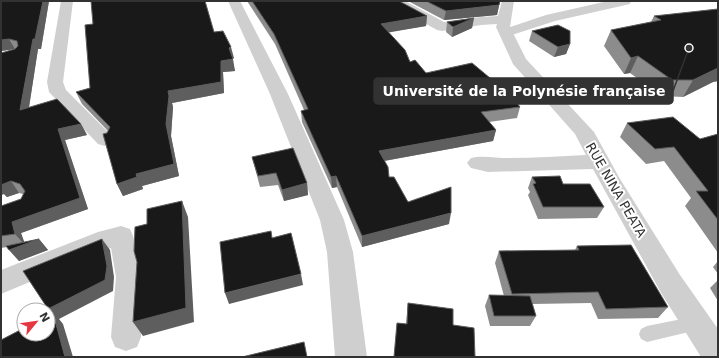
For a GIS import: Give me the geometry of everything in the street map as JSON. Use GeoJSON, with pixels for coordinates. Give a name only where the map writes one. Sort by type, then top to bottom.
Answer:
{"type":"FeatureCollection","features":[{"type":"Feature","properties":{"kind":"street"},"geometry":{"type":"LineString","coordinates":[[67,1],[55,82],[58,92],[105,140]]}},
{"type":"Feature","properties":{"kind":"street"},"geometry":{"type":"LineString","coordinates":[[234,1],[279,94],[332,220],[340,252],[351,357]]}},
{"type":"Feature","properties":{"kind":"street"},"geometry":{"type":"LineString","coordinates":[[395,1],[442,27],[481,21],[505,24],[520,18],[549,18],[625,1]]}},
{"type":"Feature","properties":{"kind":"street"},"geometry":{"type":"LineString","coordinates":[[505,24],[508,1]]}},
{"type":"Feature","properties":{"kind":"street","name":"RUE NINA PEATA"},"geometry":{"type":"LineString","coordinates":[[505,24],[519,61],[584,132],[670,283],[718,355]]}},
{"type":"Feature","properties":{"kind":"street"},"geometry":{"type":"LineString","coordinates":[[478,162],[488,165],[509,165],[600,162]]}},
{"type":"Feature","properties":{"kind":"street"},"geometry":{"type":"LineString","coordinates":[[1,282],[76,251],[108,239],[121,236],[130,278],[126,337]]}},
{"type":"Feature","properties":{"kind":"lane"},"geometry":{"type":"LineString","coordinates":[[647,334],[697,323]]}},
{"type":"Feature","properties":{"kind":"building"},"geometry":{"type":"Polygon","coordinates":[[[1,1],[43,1],[35,39],[33,39],[20,110],[57,99],[81,124],[58,129],[80,198],[12,222],[15,234],[1,236],[1,206],[21,199],[25,191],[20,184],[11,181],[1,185],[1,53],[15,49],[18,46],[17,41],[9,39],[1,40],[1,1]]]}},
{"type":"Feature","properties":{"kind":"building"},"geometry":{"type":"Polygon","coordinates":[[[91,1],[205,1],[214,32],[223,31],[231,47],[229,48],[233,59],[221,61],[221,82],[168,91],[169,96],[166,124],[174,164],[136,174],[137,177],[117,184],[103,134],[107,133],[110,127],[76,92],[90,88],[85,25],[93,24],[91,1]]]}},
{"type":"Feature","properties":{"kind":"building"},"geometry":{"type":"Polygon","coordinates":[[[252,1],[399,1],[427,16],[381,24],[405,50],[410,62],[415,60],[426,73],[472,63],[502,88],[505,88],[520,107],[481,112],[496,130],[379,151],[388,167],[389,177],[394,177],[408,202],[451,187],[451,213],[362,236],[336,176],[331,177],[301,111],[308,109],[274,34],[252,1]]]}},
{"type":"Feature","properties":{"kind":"building"},"geometry":{"type":"Polygon","coordinates":[[[426,1],[500,1],[499,5],[446,11],[426,1]]]}},
{"type":"Feature","properties":{"kind":"building"},"geometry":{"type":"Polygon","coordinates":[[[718,9],[718,68],[693,80],[672,80],[638,56],[631,58],[611,30],[661,20],[654,16],[718,9]]]}},
{"type":"Feature","properties":{"kind":"building"},"geometry":{"type":"Polygon","coordinates":[[[474,18],[453,27],[447,22],[474,18]]]}},
{"type":"Feature","properties":{"kind":"building"},"geometry":{"type":"Polygon","coordinates":[[[558,25],[570,31],[570,44],[558,47],[532,31],[558,25]]]}},
{"type":"Feature","properties":{"kind":"building"},"geometry":{"type":"Polygon","coordinates":[[[673,117],[700,139],[718,134],[718,220],[696,191],[708,191],[674,147],[655,149],[627,123],[673,117]]]}},
{"type":"Feature","properties":{"kind":"building"},"geometry":{"type":"Polygon","coordinates":[[[293,148],[307,183],[282,190],[276,173],[258,176],[252,157],[293,148]]]}},
{"type":"Feature","properties":{"kind":"building"},"geometry":{"type":"Polygon","coordinates":[[[560,176],[563,184],[590,184],[604,207],[543,207],[533,184],[536,183],[532,177],[560,176]]]}},
{"type":"Feature","properties":{"kind":"building"},"geometry":{"type":"Polygon","coordinates":[[[182,201],[186,308],[133,322],[137,262],[134,251],[135,227],[147,224],[147,209],[182,201]]]}},
{"type":"Feature","properties":{"kind":"building"},"geometry":{"type":"Polygon","coordinates":[[[271,231],[272,238],[291,233],[301,274],[225,293],[220,242],[271,231]]]}},
{"type":"Feature","properties":{"kind":"building"},"geometry":{"type":"Polygon","coordinates":[[[39,239],[9,250],[6,246],[39,239]]]}},
{"type":"Feature","properties":{"kind":"building"},"geometry":{"type":"Polygon","coordinates":[[[102,239],[107,266],[105,280],[56,305],[56,302],[43,302],[23,271],[102,239]]]}},
{"type":"Feature","properties":{"kind":"building"},"geometry":{"type":"Polygon","coordinates":[[[631,245],[668,307],[606,309],[598,292],[512,294],[499,251],[579,250],[577,246],[631,245]]]}},
{"type":"Feature","properties":{"kind":"building"},"geometry":{"type":"Polygon","coordinates":[[[489,295],[530,296],[536,316],[494,316],[489,295]]]}},
{"type":"Feature","properties":{"kind":"building"},"geometry":{"type":"Polygon","coordinates":[[[408,303],[453,309],[453,325],[474,328],[475,357],[394,357],[397,323],[407,324],[408,303]]]}},
{"type":"Feature","properties":{"kind":"building"},"geometry":{"type":"Polygon","coordinates":[[[56,324],[65,357],[1,357],[1,340],[16,332],[16,342],[56,342],[56,324]]]}},
{"type":"Feature","properties":{"kind":"building"},"geometry":{"type":"Polygon","coordinates":[[[304,342],[307,357],[242,357],[304,342]]]}},
{"type":"Feature","properties":{"kind":"place","name":"Université de la Polynésie française"},"geometry":{"type":"Point","coordinates":[689,48]}}]}
